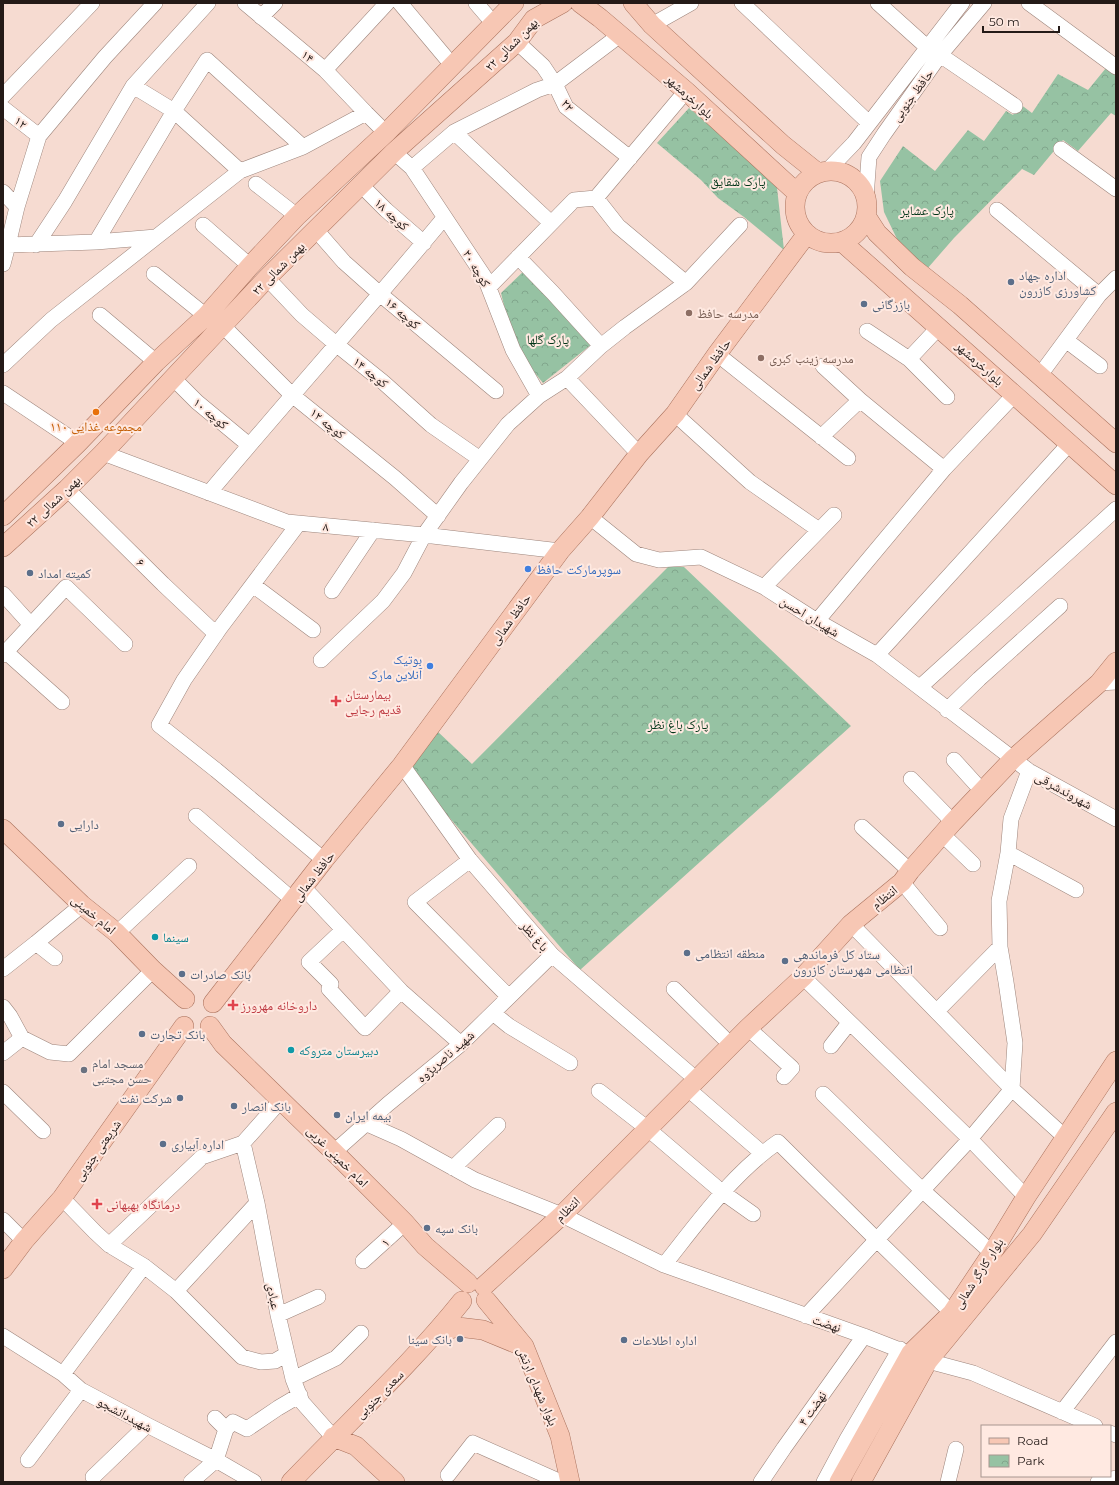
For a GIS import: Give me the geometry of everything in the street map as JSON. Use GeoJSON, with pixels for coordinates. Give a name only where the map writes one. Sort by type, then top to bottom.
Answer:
{"type":"FeatureCollection","features":[{"type":"Feature","properties":{"kind":"main road","name":"۲۲ بهمن شمالی"},"geometry":{"type":"LineString","coordinates":[[3,547],[67,489],[103,453],[174,379],[222,325],[267,278],[394,152],[517,42],[534,19],[563,3]]}},
{"type":"Feature","properties":{"kind":"main road","name":"بلوارخرمشهر"},"geometry":{"type":"LineString","coordinates":[[580,3],[599,10],[620,35],[686,90],[797,193]]}},
{"type":"Feature","properties":{"kind":"main road","name":"بلوارخرمشهر"},"geometry":{"type":"LineString","coordinates":[[633,3],[652,25],[783,145],[822,172]]}},
{"type":"Feature","properties":{"kind":"main road"},"geometry":{"type":"LineString","coordinates":[[512,5],[525,4],[530,10],[534,19]]}},
{"type":"Feature","properties":{"kind":"main road","name":"۲۲ بهمن شمالی"},"geometry":{"type":"LineString","coordinates":[[3,516],[78,443],[156,362],[206,316],[297,216],[386,133],[512,5]]}},
{"type":"Feature","properties":{"kind":"main road"},"geometry":{"type":"LineString","coordinates":[[765,163],[773,164],[780,162],[784,156],[783,145]]}},
{"type":"Feature","properties":{"kind":"main road"},"geometry":{"type":"LineString","coordinates":[[866,207],[863,224],[858,232],[851,238],[832,244],[822,243],[806,235],[797,222],[795,215],[795,200],[797,193],[806,181],[822,172],[835,171],[851,177],[863,190],[866,207],[877,233],[912,267],[960,305],[1116,443]]}},
{"type":"Feature","properties":{"kind":"main road"},"geometry":{"type":"LineString","coordinates":[[859,256],[858,246],[861,241],[866,237],[877,233]]}},
{"type":"Feature","properties":{"kind":"main road","name":"حافظ شمالی"},"geometry":{"type":"LineString","coordinates":[[213,1003],[324,860],[402,765],[560,551],[675,414],[717,354],[806,235]]}},
{"type":"Feature","properties":{"kind":"main road","name":"بلوارخرمشهر"},"geometry":{"type":"LineString","coordinates":[[842,242],[1116,485]]}},
{"type":"Feature","properties":{"kind":"main road","name":"انتظام"},"geometry":{"type":"LineString","coordinates":[[479,1290],[562,1215],[748,1028],[803,977],[851,924],[906,876],[1013,758],[1107,682],[1116,662]]}},
{"type":"Feature","properties":{"kind":"main road","name":"امام خمینی"},"geometry":{"type":"LineString","coordinates":[[3,829],[82,905],[117,933],[153,970],[185,999]]}},
{"type":"Feature","properties":{"kind":"main road"},"geometry":{"type":"LineString","coordinates":[[199,994],[208,998],[213,1003],[216,1011],[216,1017],[210,1026],[203,1031],[195,1032],[184,1026],[181,1022],[179,1012],[182,1003],[189,996],[199,994]]}},
{"type":"Feature","properties":{"kind":"main road","name":"شریعتی جنوبی"},"geometry":{"type":"LineString","coordinates":[[3,1269],[24,1241],[62,1198],[184,1026]]}},
{"type":"Feature","properties":{"kind":"main road","name":"امام خمینی غربی"},"geometry":{"type":"LineString","coordinates":[[210,1026],[223,1044],[334,1152],[405,1223],[425,1246],[479,1290]]}},
{"type":"Feature","properties":{"kind":"main road","name":"بلوار کارگر شمالی"},"geometry":{"type":"LineString","coordinates":[[839,1482],[905,1351],[952,1313],[992,1253],[1026,1197],[1116,1061]]}},
{"type":"Feature","properties":{"kind":"main road","name":"بلوار کارگر شمالی"},"geometry":{"type":"LineString","coordinates":[[860,1482],[928,1361],[1032,1234],[1116,1112]]}},
{"type":"Feature","properties":{"kind":"main road","name":"سعدی جنوبی"},"geometry":{"type":"LineString","coordinates":[[291,1482],[333,1437],[410,1362],[438,1332],[462,1302],[461,1291],[465,1285],[479,1290]]}},
{"type":"Feature","properties":{"kind":"main road","name":"بلوار شهدای ارتش"},"geometry":{"type":"LineString","coordinates":[[479,1290],[524,1346],[560,1436],[570,1482]]}},
{"type":"Feature","properties":{"kind":"main road"},"geometry":{"type":"LineString","coordinates":[[438,1332],[458,1327],[483,1330],[524,1346]]}},
{"type":"Feature","properties":{"kind":"main road"},"geometry":{"type":"LineString","coordinates":[[356,1446],[357,1415]]}},
{"type":"Feature","properties":{"kind":"main road"},"geometry":{"type":"LineString","coordinates":[[333,1437],[356,1446],[395,1482]]}},
{"type":"Feature","properties":{"kind":"street"},"geometry":{"type":"LineString","coordinates":[[3,96],[92,3]]}},
{"type":"Feature","properties":{"kind":"street"},"geometry":{"type":"LineString","coordinates":[[3,264],[6,246],[39,136],[105,57],[154,3]]}},
{"type":"Feature","properties":{"kind":"street"},"geometry":{"type":"LineString","coordinates":[[36,245],[65,201],[133,86],[208,3]]}},
{"type":"Feature","properties":{"kind":"street","name":"۱۴"},"geometry":{"type":"LineString","coordinates":[[245,3],[324,70],[386,133]]}},
{"type":"Feature","properties":{"kind":"street"},"geometry":{"type":"LineString","coordinates":[[261,17],[275,3]]}},
{"type":"Feature","properties":{"kind":"street"},"geometry":{"type":"LineString","coordinates":[[324,70],[387,3]]}},
{"type":"Feature","properties":{"kind":"street"},"geometry":{"type":"LineString","coordinates":[[400,3],[452,65]]}},
{"type":"Feature","properties":{"kind":"street"},"geometry":{"type":"LineString","coordinates":[[476,3],[494,24]]}},
{"type":"Feature","properties":{"kind":"street"},"geometry":{"type":"LineString","coordinates":[[652,25],[691,3]]}},
{"type":"Feature","properties":{"kind":"street"},"geometry":{"type":"LineString","coordinates":[[742,3],[869,123]]}},
{"type":"Feature","properties":{"kind":"street"},"geometry":{"type":"LineString","coordinates":[[878,3],[934,51],[1015,106]]}},
{"type":"Feature","properties":{"kind":"street","name":"حافظ جنوبی"},"geometry":{"type":"LineString","coordinates":[[866,207],[869,157],[962,3]]}},
{"type":"Feature","properties":{"kind":"street","name":"حافظ جنوبی"},"geometry":{"type":"LineString","coordinates":[[822,172],[854,143],[869,123],[934,51],[984,3]]}},
{"type":"Feature","properties":{"kind":"street"},"geometry":{"type":"LineString","coordinates":[[1029,3],[1116,67]]}},
{"type":"Feature","properties":{"kind":"street"},"geometry":{"type":"LineString","coordinates":[[412,168],[454,132],[537,90],[555,84],[620,35]]}},
{"type":"Feature","properties":{"kind":"street","name":"۲۲"},"geometry":{"type":"LineString","coordinates":[[517,42],[543,66],[555,84],[566,107],[630,158]]}},
{"type":"Feature","properties":{"kind":"street"},"geometry":{"type":"LineString","coordinates":[[96,242],[174,111],[207,60],[303,147]]}},
{"type":"Feature","properties":{"kind":"street"},"geometry":{"type":"LineString","coordinates":[[133,86],[174,111],[240,171]]}},
{"type":"Feature","properties":{"kind":"street"},"geometry":{"type":"LineString","coordinates":[[489,287],[574,200],[596,198],[686,90]]}},
{"type":"Feature","properties":{"kind":"street","name":"۱۲"},"geometry":{"type":"LineString","coordinates":[[3,108],[39,136]]}},
{"type":"Feature","properties":{"kind":"street"},"geometry":{"type":"LineString","coordinates":[[3,365],[51,320],[240,171],[303,147],[366,113]]}},
{"type":"Feature","properties":{"kind":"street"},"geometry":{"type":"LineString","coordinates":[[454,132],[551,223]]}},
{"type":"Feature","properties":{"kind":"street"},"geometry":{"type":"LineString","coordinates":[[854,143],[854,152],[861,156],[869,157]]}},
{"type":"Feature","properties":{"kind":"street"},"geometry":{"type":"LineString","coordinates":[[1061,149],[1116,189]]}},
{"type":"Feature","properties":{"kind":"street","name":"کوچه ۲۰"},"geometry":{"type":"LineString","coordinates":[[394,152],[412,168],[485,278],[513,350],[539,396]]}},
{"type":"Feature","properties":{"kind":"street"},"geometry":{"type":"LineString","coordinates":[[256,184],[297,216]]}},
{"type":"Feature","properties":{"kind":"street","name":"کوچه ۱۸"},"geometry":{"type":"LineString","coordinates":[[361,185],[424,243]]}},
{"type":"Feature","properties":{"kind":"street"},"geometry":{"type":"LineString","coordinates":[[3,192],[17,207]]}},
{"type":"Feature","properties":{"kind":"street"},"geometry":{"type":"LineString","coordinates":[[596,198],[618,226],[686,283]]}},
{"type":"Feature","properties":{"kind":"street"},"geometry":{"type":"LineString","coordinates":[[997,210],[1099,295]]}},
{"type":"Feature","properties":{"kind":"street"},"geometry":{"type":"LineString","coordinates":[[209,493],[444,218]]}},
{"type":"Feature","properties":{"kind":"street"},"geometry":{"type":"LineString","coordinates":[[203,225],[250,266]]}},
{"type":"Feature","properties":{"kind":"street"},"geometry":{"type":"LineString","coordinates":[[321,660],[383,601],[404,573],[424,535],[480,459],[508,424],[539,396],[567,378],[601,346],[686,283],[740,225]]}},
{"type":"Feature","properties":{"kind":"street","name":"کوچه ۱۶"},"geometry":{"type":"LineString","coordinates":[[316,230],[344,262],[496,391]]}},
{"type":"Feature","properties":{"kind":"street"},"geometry":{"type":"LineString","coordinates":[[6,246],[96,242],[156,237]]}},
{"type":"Feature","properties":{"kind":"street"},"geometry":{"type":"LineString","coordinates":[[518,257],[601,346]]}},
{"type":"Feature","properties":{"kind":"street"},"geometry":{"type":"LineString","coordinates":[[154,274],[206,316]]}},
{"type":"Feature","properties":{"kind":"street","name":"کوچه ۱۴"},"geometry":{"type":"LineString","coordinates":[[267,278],[302,315],[337,345],[383,382],[432,425],[480,459]]}},
{"type":"Feature","properties":{"kind":"street"},"geometry":{"type":"LineString","coordinates":[[1040,375],[1099,295],[1116,278]]}},
{"type":"Feature","properties":{"kind":"street"},"geometry":{"type":"LineString","coordinates":[[100,315],[156,362]]}},
{"type":"Feature","properties":{"kind":"street","name":"کوچه ۱۲"},"geometry":{"type":"LineString","coordinates":[[222,325],[292,395],[395,478],[438,516]]}},
{"type":"Feature","properties":{"kind":"street"},"geometry":{"type":"LineString","coordinates":[[909,359],[939,327]]}},
{"type":"Feature","properties":{"kind":"street"},"geometry":{"type":"LineString","coordinates":[[866,331],[909,359],[947,398]]}},
{"type":"Feature","properties":{"kind":"street"},"geometry":{"type":"LineString","coordinates":[[1066,341],[1100,366]]}},
{"type":"Feature","properties":{"kind":"street"},"geometry":{"type":"LineString","coordinates":[[717,354],[848,458]]}},
{"type":"Feature","properties":{"kind":"street"},"geometry":{"type":"LineString","coordinates":[[823,366],[860,400],[944,469]]}},
{"type":"Feature","properties":{"kind":"street"},"geometry":{"type":"LineString","coordinates":[[567,378],[640,454]]}},
{"type":"Feature","properties":{"kind":"street","name":"کوچه ۱۰"},"geometry":{"type":"LineString","coordinates":[[174,379],[197,402],[249,445]]}},
{"type":"Feature","properties":{"kind":"street"},"geometry":{"type":"LineString","coordinates":[[3,393],[78,443]]}},
{"type":"Feature","properties":{"kind":"street"},"geometry":{"type":"LineString","coordinates":[[817,621],[944,469],[1015,394]]}},
{"type":"Feature","properties":{"kind":"street"},"geometry":{"type":"LineString","coordinates":[[821,437],[860,400]]}},
{"type":"Feature","properties":{"kind":"street"},"geometry":{"type":"LineString","coordinates":[[675,414],[750,482],[819,530]]}},
{"type":"Feature","properties":{"kind":"street"},"geometry":{"type":"LineString","coordinates":[[877,655],[1070,443]]}},
{"type":"Feature","properties":{"kind":"street","name":"۸"},"geometry":{"type":"LineString","coordinates":[[103,453],[287,522],[424,535],[560,551]]}},
{"type":"Feature","properties":{"kind":"street","name":"۶"},"geometry":{"type":"LineString","coordinates":[[67,489],[216,634]]}},
{"type":"Feature","properties":{"kind":"street"},"geometry":{"type":"LineString","coordinates":[[920,686],[1116,509]]}},
{"type":"Feature","properties":{"kind":"street"},"geometry":{"type":"LineString","coordinates":[[764,587],[834,514]]}},
{"type":"Feature","properties":{"kind":"street","name":"شهیدان احسن"},"geometry":{"type":"LineString","coordinates":[[590,517],[636,554],[659,560],[701,558],[764,587],[817,621],[877,655],[920,686],[948,710],[1013,758]]}},
{"type":"Feature","properties":{"kind":"street"},"geometry":{"type":"LineString","coordinates":[[299,523],[216,634],[184,680],[158,725],[216,770],[324,860]]}},
{"type":"Feature","properties":{"kind":"street"},"geometry":{"type":"LineString","coordinates":[[332,591],[372,530]]}},
{"type":"Feature","properties":{"kind":"street"},"geometry":{"type":"LineString","coordinates":[[253,585],[313,630]]}},
{"type":"Feature","properties":{"kind":"street"},"geometry":{"type":"LineString","coordinates":[[62,702],[4,653],[66,587],[125,644]]}},
{"type":"Feature","properties":{"kind":"street"},"geometry":{"type":"LineString","coordinates":[[3,594],[31,625]]}},
{"type":"Feature","properties":{"kind":"street"},"geometry":{"type":"LineString","coordinates":[[948,710],[979,678],[1060,606]]}},
{"type":"Feature","properties":{"kind":"street","name":"شهروندشرقی"},"geometry":{"type":"LineString","coordinates":[[1013,758],[1029,771],[1116,819]]}},
{"type":"Feature","properties":{"kind":"street"},"geometry":{"type":"LineString","coordinates":[[954,760],[983,792]]}},
{"type":"Feature","properties":{"kind":"street","name":"باغ نظر"},"geometry":{"type":"LineString","coordinates":[[402,765],[470,860],[552,955],[692,1085],[762,1153]]}},
{"type":"Feature","properties":{"kind":"street"},"geometry":{"type":"LineString","coordinates":[[806,1316],[970,1139],[1012,1088],[1015,1042],[1000,947],[999,901],[1008,853],[1011,819],[1029,771]]}},
{"type":"Feature","properties":{"kind":"street"},"geometry":{"type":"LineString","coordinates":[[911,779],[973,864]]}},
{"type":"Feature","properties":{"kind":"street"},"geometry":{"type":"LineString","coordinates":[[196,816],[299,894],[343,930],[401,991],[461,1044]]}},
{"type":"Feature","properties":{"kind":"street"},"geometry":{"type":"LineString","coordinates":[[862,827],[906,876],[940,928]]}},
{"type":"Feature","properties":{"kind":"street"},"geometry":{"type":"LineString","coordinates":[[1008,853],[1076,890]]}},
{"type":"Feature","properties":{"kind":"street"},"geometry":{"type":"LineString","coordinates":[[470,860],[415,902],[509,997]]}},
{"type":"Feature","properties":{"kind":"street"},"geometry":{"type":"LineString","coordinates":[[117,933],[189,866]]}},
{"type":"Feature","properties":{"kind":"street"},"geometry":{"type":"LineString","coordinates":[[3,969],[82,905]]}},
{"type":"Feature","properties":{"kind":"street"},"geometry":{"type":"LineString","coordinates":[[851,924],[1012,1088],[1066,1138]]}},
{"type":"Feature","properties":{"kind":"street"},"geometry":{"type":"LineString","coordinates":[[343,930],[309,962],[331,984],[329,988],[364,1028],[401,991]]}},
{"type":"Feature","properties":{"kind":"street"},"geometry":{"type":"LineString","coordinates":[[36,943],[55,958]]}},
{"type":"Feature","properties":{"kind":"street"},"geometry":{"type":"LineString","coordinates":[[937,1012],[1000,947]]}},
{"type":"Feature","properties":{"kind":"street","name":"شهید ناصرپژوه"},"geometry":{"type":"LineString","coordinates":[[334,1152],[388,1104],[461,1044],[552,955]]}},
{"type":"Feature","properties":{"kind":"street"},"geometry":{"type":"LineString","coordinates":[[3,1007],[10,1016],[22,1038],[50,1052],[69,1054],[153,970]]}},
{"type":"Feature","properties":{"kind":"street"},"geometry":{"type":"LineString","coordinates":[[803,977],[970,1139],[1026,1197]]}},
{"type":"Feature","properties":{"kind":"street"},"geometry":{"type":"LineString","coordinates":[[674,989],[731,1045]]}},
{"type":"Feature","properties":{"kind":"street"},"geometry":{"type":"LineString","coordinates":[[493,1013],[509,1026],[570,1063]]}},
{"type":"Feature","properties":{"kind":"street"},"geometry":{"type":"LineString","coordinates":[[831,1046],[849,1022]]}},
{"type":"Feature","properties":{"kind":"street"},"geometry":{"type":"LineString","coordinates":[[748,1028],[792,1068],[784,1076]]}},
{"type":"Feature","properties":{"kind":"street"},"geometry":{"type":"LineString","coordinates":[[3,1053],[22,1038]]}},
{"type":"Feature","properties":{"kind":"street"},"geometry":{"type":"LineString","coordinates":[[599,1091],[648,1129],[722,1192],[753,1214]]}},
{"type":"Feature","properties":{"kind":"street"},"geometry":{"type":"LineString","coordinates":[[3,1092],[44,1131]]}},
{"type":"Feature","properties":{"kind":"street"},"geometry":{"type":"LineString","coordinates":[[823,1094],[922,1190],[992,1253]]}},
{"type":"Feature","properties":{"kind":"street"},"geometry":{"type":"LineString","coordinates":[[109,1245],[202,1157],[243,1143],[281,1100]]}},
{"type":"Feature","properties":{"kind":"street","name":"نهضت"},"geometry":{"type":"LineString","coordinates":[[367,1124],[401,1139],[475,1180],[562,1215],[664,1265],[864,1336],[928,1361],[973,1373],[1092,1425]]}},
{"type":"Feature","properties":{"kind":"street"},"geometry":{"type":"LineString","coordinates":[[453,1168],[498,1125]]}},
{"type":"Feature","properties":{"kind":"street"},"geometry":{"type":"LineString","coordinates":[[664,1265],[722,1192],[762,1153],[778,1142],[876,1240],[952,1313]]}},
{"type":"Feature","properties":{"kind":"street","name":"عبادی"},"geometry":{"type":"LineString","coordinates":[[243,1143],[257,1203],[278,1315],[293,1378],[302,1402],[333,1437]]}},
{"type":"Feature","properties":{"kind":"street"},"geometry":{"type":"LineString","coordinates":[[62,1198],[109,1245],[144,1266],[176,1291],[242,1357],[261,1362],[276,1361],[287,1354]]}},
{"type":"Feature","properties":{"kind":"street"},"geometry":{"type":"LineString","coordinates":[[176,1291],[257,1203]]}},
{"type":"Feature","properties":{"kind":"street"},"geometry":{"type":"LineString","coordinates":[[3,1220],[24,1241]]}},
{"type":"Feature","properties":{"kind":"street","name":"۱"},"geometry":{"type":"LineString","coordinates":[[363,1261],[405,1223]]}},
{"type":"Feature","properties":{"kind":"street"},"geometry":{"type":"LineString","coordinates":[[63,1374],[144,1266]]}},
{"type":"Feature","properties":{"kind":"street"},"geometry":{"type":"LineString","coordinates":[[278,1315],[318,1298]]}},
{"type":"Feature","properties":{"kind":"street"},"geometry":{"type":"LineString","coordinates":[[293,1378],[336,1358],[361,1333]]}},
{"type":"Feature","properties":{"kind":"street","name":"شهیددانشجو"},"geometry":{"type":"LineString","coordinates":[[3,1336],[63,1374],[81,1390],[216,1460],[254,1482]]}},
{"type":"Feature","properties":{"kind":"street","name":"نهضت ۴"},"geometry":{"type":"LineString","coordinates":[[761,1482],[864,1336]]}},
{"type":"Feature","properties":{"kind":"street"},"geometry":{"type":"LineString","coordinates":[[1062,1412],[1116,1342]]}},
{"type":"Feature","properties":{"kind":"street"},"geometry":{"type":"LineString","coordinates":[[824,1482],[847,1439],[905,1351]]}},
{"type":"Feature","properties":{"kind":"street"},"geometry":{"type":"LineString","coordinates":[[28,1460],[81,1390]]}},
{"type":"Feature","properties":{"kind":"street"},"geometry":{"type":"LineString","coordinates":[[191,1482],[216,1460],[221,1423],[233,1422],[247,1429],[300,1395]]}},
{"type":"Feature","properties":{"kind":"street"},"geometry":{"type":"LineString","coordinates":[[93,1477],[147,1425]]}},
{"type":"Feature","properties":{"kind":"street"},"geometry":{"type":"LineString","coordinates":[[448,1475],[473,1443],[561,1482]]}},
{"type":"Feature","properties":{"kind":"street"},"geometry":{"type":"LineString","coordinates":[[948,1482],[956,1449]]}},
{"type":"Feature","properties":{"kind":"street"},"geometry":{"type":"LineString","coordinates":[[1098,1482],[1116,1478]]}},
{"type":"Feature","properties":{"kind":"green space","name":"پارک عشایر"},"geometry":{"type":"Polygon","coordinates":[[[1106,68],[1116,73],[1116,116],[1111,113],[1078,151],[1063,140],[1034,175],[1022,169],[954,238],[927,269],[898,241],[884,212],[880,181],[903,146],[935,171],[968,130],[984,141],[1006,111],[1013,115],[1020,104],[1032,113],[1058,74],[1088,90],[1106,68]]]}},
{"type":"Feature","properties":{"kind":"green space","name":"پارک شقایق"},"geometry":{"type":"Polygon","coordinates":[[[689,108],[776,179],[784,250],[718,198],[701,180],[657,143],[689,108]]]}},
{"type":"Feature","properties":{"kind":"green space","name":"پارک گلها"},"geometry":{"type":"Polygon","coordinates":[[[528,267],[592,344],[543,383],[527,362],[516,341],[511,330],[501,293],[528,267]]]}},
{"type":"Feature","properties":{"kind":"green space","name":"پارک باغ نظر"},"geometry":{"type":"Polygon","coordinates":[[[668,567],[684,567],[851,726],[580,970],[406,767],[436,730],[472,764],[668,567]]]}},
{"type":"Feature","properties":{"kind":"place","name":"اداره جهاد کشاورزی کازرون"},"geometry":{"type":"Point","coordinates":[1011,282]}},
{"type":"Feature","properties":{"kind":"place","name":"بازرگانی"},"geometry":{"type":"Point","coordinates":[864,304]}},
{"type":"Feature","properties":{"kind":"place","name":"مدرسه حافظ"},"geometry":{"type":"Point","coordinates":[689,313]}},
{"type":"Feature","properties":{"kind":"place","name":"مدرسه زینب کبری"},"geometry":{"type":"Point","coordinates":[761,358]}},
{"type":"Feature","properties":{"kind":"place","name":"مجموعه غذایی ۱۱۰"},"geometry":{"type":"Point","coordinates":[96,412]}},
{"type":"Feature","properties":{"kind":"place","name":"سوپرمارکت حافظ"},"geometry":{"type":"Point","coordinates":[528,569]}},
{"type":"Feature","properties":{"kind":"place","name":"کمیته امداد"},"geometry":{"type":"Point","coordinates":[30,573]}},
{"type":"Feature","properties":{"kind":"place","name":"بوتیک آنلاین مارک"},"geometry":{"type":"Point","coordinates":[430,666]}},
{"type":"Feature","properties":{"kind":"place","name":"بیمارستان قدیم رجایی"},"geometry":{"type":"Point","coordinates":[336,701]}},
{"type":"Feature","properties":{"kind":"place","name":"دارایی"},"geometry":{"type":"Point","coordinates":[61,824]}},
{"type":"Feature","properties":{"kind":"place","name":"سینما"},"geometry":{"type":"Point","coordinates":[155,937]}},
{"type":"Feature","properties":{"kind":"place","name":"منطقه انتظامی"},"geometry":{"type":"Point","coordinates":[687,953]}},
{"type":"Feature","properties":{"kind":"place","name":"ستاد کل فرماندهی انتظامی شهرستان کازرون"},"geometry":{"type":"Point","coordinates":[785,961]}},
{"type":"Feature","properties":{"kind":"place","name":"بانک صادرات"},"geometry":{"type":"Point","coordinates":[182,974]}},
{"type":"Feature","properties":{"kind":"place","name":"داروخانه مهرورز"},"geometry":{"type":"Point","coordinates":[233,1005]}},
{"type":"Feature","properties":{"kind":"place","name":"بانک تجارت"},"geometry":{"type":"Point","coordinates":[142,1034]}},
{"type":"Feature","properties":{"kind":"place","name":"دبیرستان متروکه"},"geometry":{"type":"Point","coordinates":[291,1050]}},
{"type":"Feature","properties":{"kind":"place","name":"مسجد امام حسن مجتبی"},"geometry":{"type":"Point","coordinates":[84,1070]}},
{"type":"Feature","properties":{"kind":"place","name":"شرکت نفت"},"geometry":{"type":"Point","coordinates":[180,1098]}},
{"type":"Feature","properties":{"kind":"place","name":"بانک انصار"},"geometry":{"type":"Point","coordinates":[234,1106]}},
{"type":"Feature","properties":{"kind":"place","name":"بیمه ایران"},"geometry":{"type":"Point","coordinates":[337,1115]}},
{"type":"Feature","properties":{"kind":"place","name":"اداره آبیاری"},"geometry":{"type":"Point","coordinates":[163,1144]}},
{"type":"Feature","properties":{"kind":"place","name":"درمانگاه بهبهانی"},"geometry":{"type":"Point","coordinates":[97,1204]}},
{"type":"Feature","properties":{"kind":"place","name":"بانک سپه"},"geometry":{"type":"Point","coordinates":[427,1228]}},
{"type":"Feature","properties":{"kind":"place","name":"بانک سینا"},"geometry":{"type":"Point","coordinates":[460,1339]}},
{"type":"Feature","properties":{"kind":"place","name":"اداره اطلاعات"},"geometry":{"type":"Point","coordinates":[624,1340]}}]}
